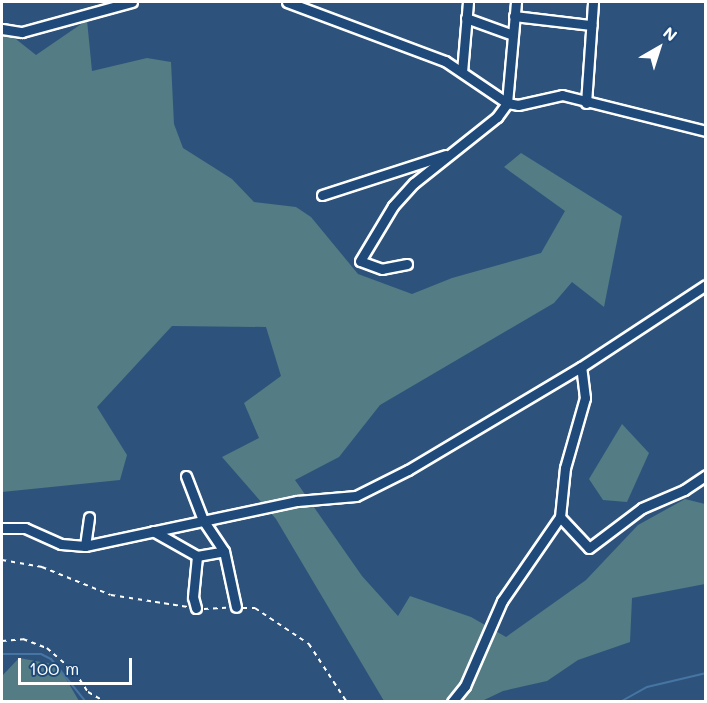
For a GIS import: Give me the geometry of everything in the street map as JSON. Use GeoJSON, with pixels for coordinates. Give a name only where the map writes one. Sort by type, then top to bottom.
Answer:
{"type":"FeatureCollection","features":[{"type":"Feature","properties":{"kind":"street"},"geometry":{"type":"LineString","coordinates":[[2,29],[22,32],[132,2]]}},
{"type":"Feature","properties":{"kind":"street"},"geometry":{"type":"LineString","coordinates":[[287,2],[445,61],[507,103],[518,105],[562,95],[586,103],[705,131]]}},
{"type":"Feature","properties":{"kind":"street"},"geometry":{"type":"LineString","coordinates":[[462,72],[468,2]]}},
{"type":"Feature","properties":{"kind":"street"},"geometry":{"type":"LineString","coordinates":[[407,264],[382,269],[360,261],[393,207],[414,183],[497,117],[507,103],[516,2]]}},
{"type":"Feature","properties":{"kind":"street"},"geometry":{"type":"LineString","coordinates":[[586,103],[592,2]]}},
{"type":"Feature","properties":{"kind":"street"},"geometry":{"type":"LineString","coordinates":[[514,16],[591,25]]}},
{"type":"Feature","properties":{"kind":"street"},"geometry":{"type":"LineString","coordinates":[[466,18],[513,35]]}},
{"type":"Feature","properties":{"kind":"street"},"geometry":{"type":"LineString","coordinates":[[322,195],[452,153]]}},
{"type":"Feature","properties":{"kind":"street"},"geometry":{"type":"LineString","coordinates":[[2,528],[25,528],[61,544],[85,546],[203,520],[368,491],[581,367],[705,285]]}},
{"type":"Feature","properties":{"kind":"street"},"geometry":{"type":"LineString","coordinates":[[452,702],[465,686],[501,601],[560,517],[565,468],[585,398],[581,367]]}},
{"type":"Feature","properties":{"kind":"street"},"geometry":{"type":"LineString","coordinates":[[560,517],[590,548],[642,508],[684,490],[705,475]]}},
{"type":"Feature","properties":{"kind":"street"},"geometry":{"type":"LineString","coordinates":[[186,476],[203,520],[224,551],[236,608]]}},
{"type":"Feature","properties":{"kind":"street"},"geometry":{"type":"LineString","coordinates":[[85,546],[89,517]]}},
{"type":"Feature","properties":{"kind":"street"},"geometry":{"type":"LineString","coordinates":[[153,531],[197,556],[224,551]]}},
{"type":"Feature","properties":{"kind":"street"},"geometry":{"type":"LineString","coordinates":[[196,608],[193,597],[197,556]]}},
{"type":"Feature","properties":{"kind":"path"},"geometry":{"type":"LineString","coordinates":[[2,641],[23,639],[47,648],[75,672],[88,692],[105,702]]}},
{"type":"Feature","properties":{"kind":"path"},"geometry":{"type":"LineString","coordinates":[[179,702],[209,702]]}},
{"type":"Feature","properties":{"kind":"green space"},"geometry":{"type":"Polygon","coordinates":[[[87,20],[92,71],[147,58],[171,62],[174,124],[183,148],[232,179],[254,202],[296,207],[311,217],[358,274],[412,294],[452,278],[541,253],[565,211],[504,167],[521,153],[622,216],[604,307],[572,282],[554,303],[380,405],[339,457],[295,480],[362,576],[398,616],[410,596],[471,617],[506,637],[586,580],[638,525],[685,499],[705,504],[705,584],[632,598],[630,642],[578,660],[547,681],[503,691],[482,701],[384,701],[276,519],[222,457],[259,438],[244,403],[281,376],[266,327],[172,326],[97,407],[127,455],[120,480],[2,492],[2,28],[36,55],[87,20]]]}},
{"type":"Feature","properties":{"kind":"green space"},"geometry":{"type":"Polygon","coordinates":[[[622,424],[649,453],[627,502],[603,500],[589,479],[622,424]]]}},
{"type":"Feature","properties":{"kind":"green space"},"geometry":{"type":"Polygon","coordinates":[[[19,658],[58,665],[79,701],[2,701],[2,676],[19,658]]]}},
{"type":"Feature","properties":{"kind":"waterway"},"geometry":{"type":"LineString","coordinates":[[2,654],[41,654],[51,659],[86,702]]}},
{"type":"Feature","properties":{"kind":"waterway"},"geometry":{"type":"LineString","coordinates":[[620,702],[647,687],[706,673]]}}]}
